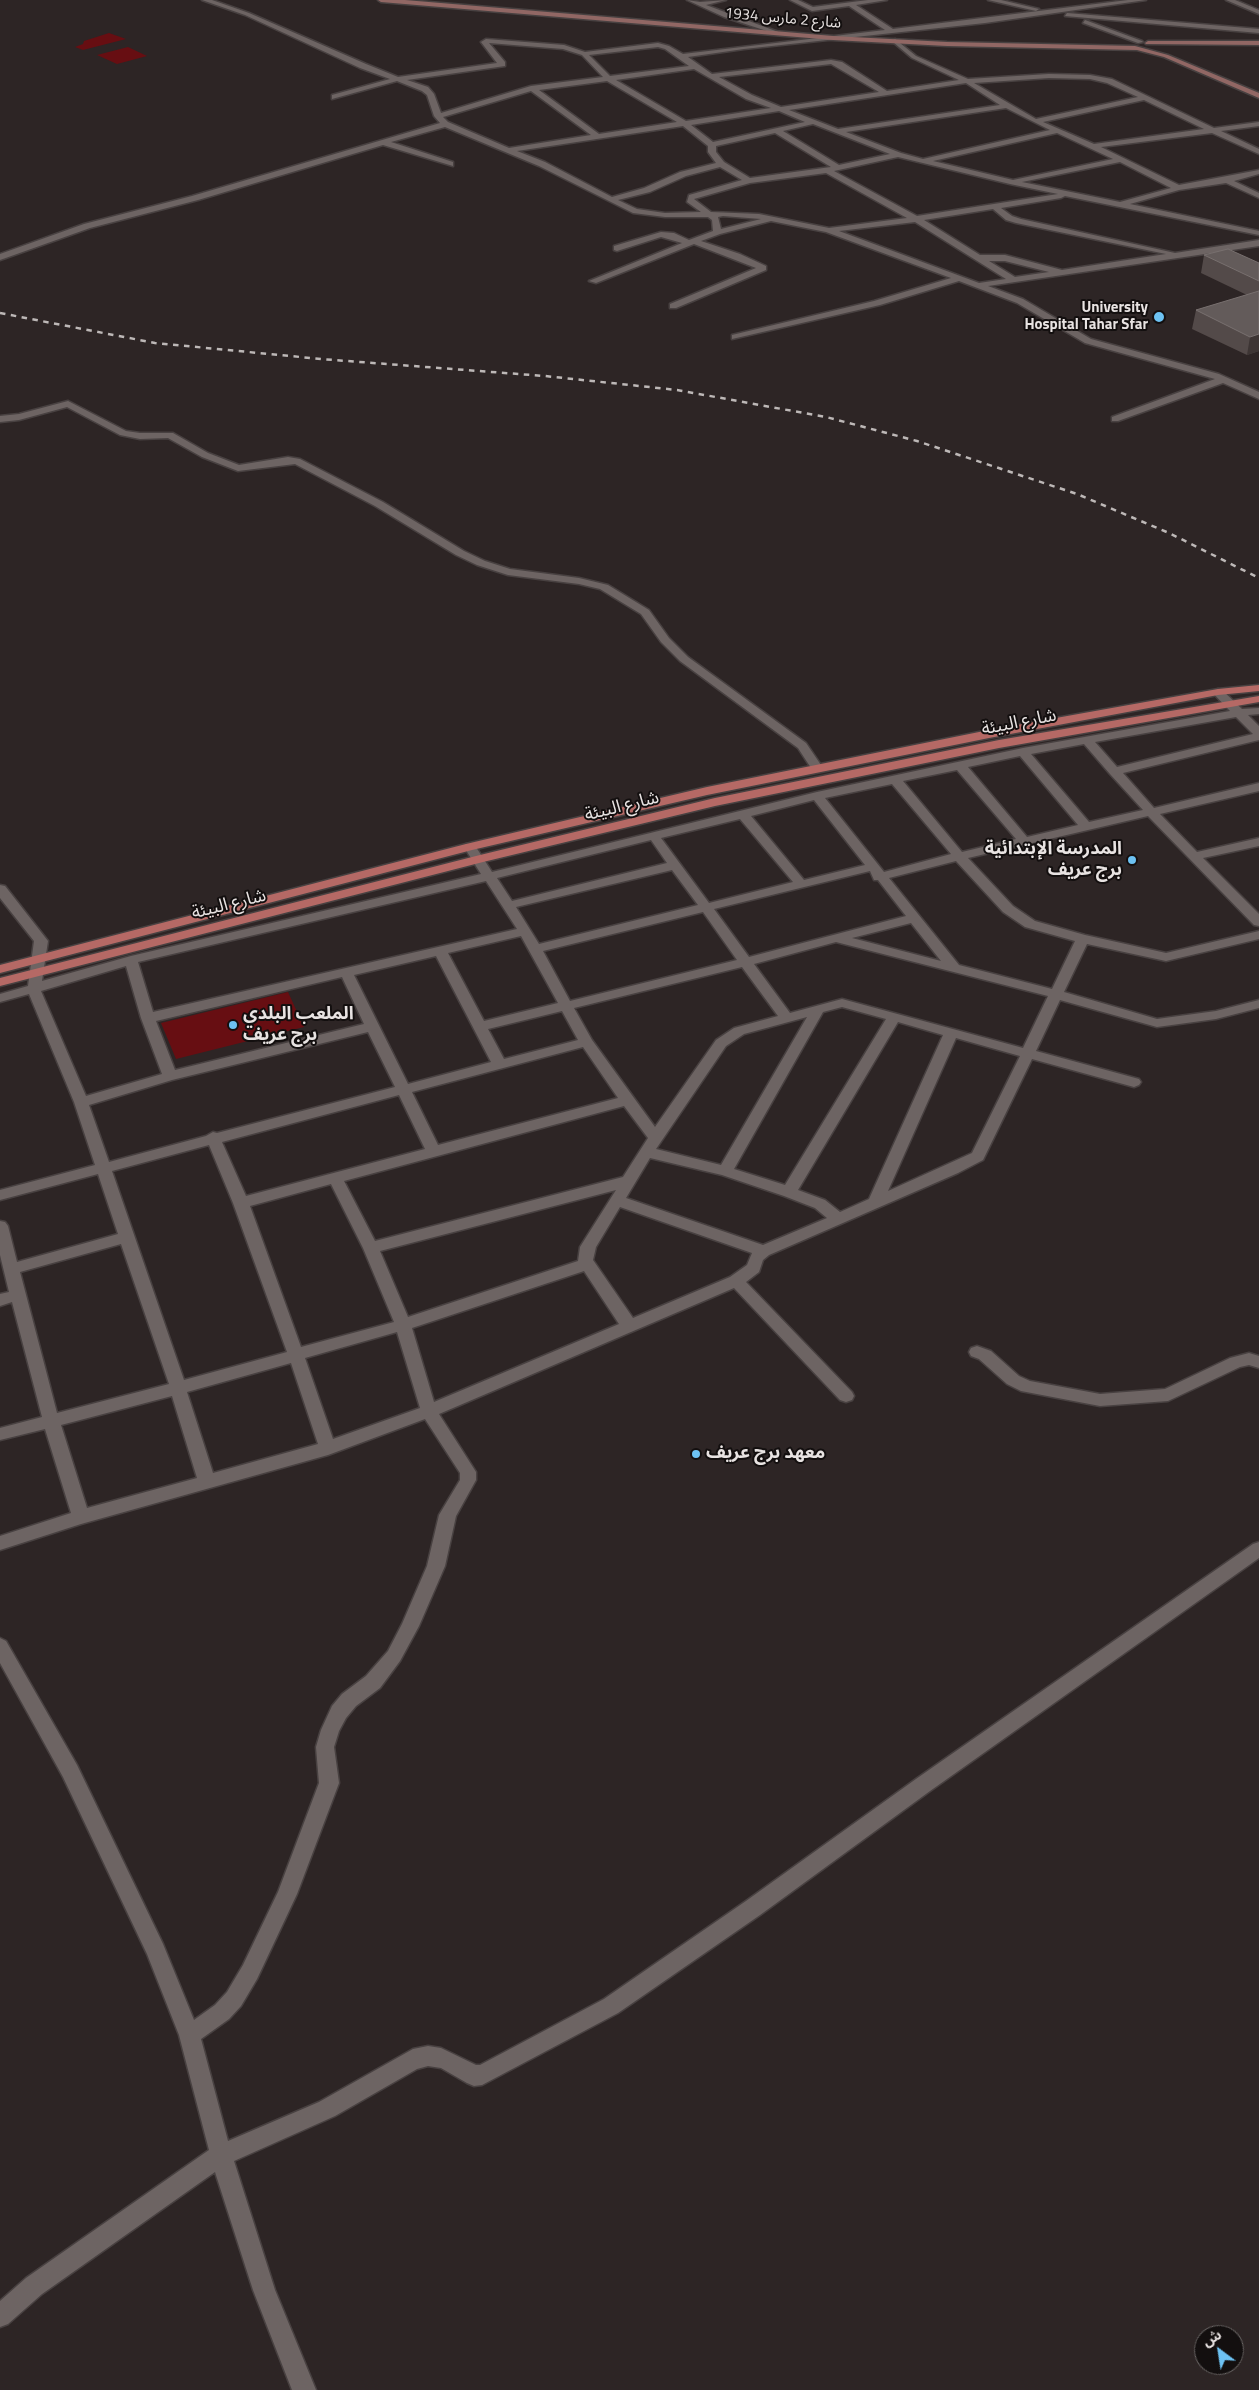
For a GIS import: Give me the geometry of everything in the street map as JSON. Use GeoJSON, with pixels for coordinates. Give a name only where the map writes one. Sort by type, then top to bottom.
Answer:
{"type":"FeatureCollection","features":[{"type":"Feature","properties":{"kind":"main road","name":"شارع البيئة"},"geometry":{"type":"LineString","coordinates":[[0,982],[38,966],[470,847],[707,791],[989,734],[1218,692],[1259,688]]}},
{"type":"Feature","properties":{"kind":"main road","name":"شارع البيئة"},"geometry":{"type":"LineString","coordinates":[[0,969],[38,966],[778,789],[999,744],[1227,703],[1259,699]]}},
{"type":"Feature","properties":{"kind":"street"},"geometry":{"type":"LineString","coordinates":[[206,0],[247,14],[363,66],[425,89],[444,124],[508,150],[636,211],[772,218],[828,230],[976,286],[1020,300],[1088,341],[1188,367],[1224,380],[1259,396]]}},
{"type":"Feature","properties":{"kind":"street","name":"شارع 2 مارس 1934"},"geometry":{"type":"LineString","coordinates":[[381,0],[833,38],[1142,46],[1259,43]]}},
{"type":"Feature","properties":{"kind":"street"},"geometry":{"type":"LineString","coordinates":[[690,0],[726,16],[778,33]]}},
{"type":"Feature","properties":{"kind":"street"},"geometry":{"type":"LineString","coordinates":[[699,4],[723,0]]}},
{"type":"Feature","properties":{"kind":"street"},"geometry":{"type":"LineString","coordinates":[[793,0],[812,9],[884,0]]}},
{"type":"Feature","properties":{"kind":"street"},"geometry":{"type":"LineString","coordinates":[[991,0],[1066,15],[1259,31]]}},
{"type":"Feature","properties":{"kind":"street"},"geometry":{"type":"LineString","coordinates":[[682,56],[1048,12],[1114,1],[1143,0]]}},
{"type":"Feature","properties":{"kind":"street"},"geometry":{"type":"LineString","coordinates":[[1229,0],[1259,12]]}},
{"type":"Feature","properties":{"kind":"street"},"geometry":{"type":"LineString","coordinates":[[851,5],[890,30]]}},
{"type":"Feature","properties":{"kind":"street"},"geometry":{"type":"LineString","coordinates":[[1066,15],[1259,96]]}},
{"type":"Feature","properties":{"kind":"street"},"geometry":{"type":"LineString","coordinates":[[726,16],[736,29]]}},
{"type":"Feature","properties":{"kind":"street"},"geometry":{"type":"LineString","coordinates":[[1106,31],[1166,56]]}},
{"type":"Feature","properties":{"kind":"street"},"geometry":{"type":"LineString","coordinates":[[335,98],[397,79],[502,64],[484,42],[486,40],[564,47],[584,54],[609,79],[684,123],[712,145]]}},
{"type":"Feature","properties":{"kind":"street"},"geometry":{"type":"LineString","coordinates":[[895,41],[914,57],[967,81],[1006,106],[1178,188]]}},
{"type":"Feature","properties":{"kind":"street"},"geometry":{"type":"LineString","coordinates":[[584,54],[658,45],[667,47],[695,67],[749,97],[898,155],[1010,182],[1258,233]]}},
{"type":"Feature","properties":{"kind":"street"},"geometry":{"type":"LineString","coordinates":[[712,76],[831,62],[839,64],[885,94]]}},
{"type":"Feature","properties":{"kind":"street"},"geometry":{"type":"LineString","coordinates":[[438,116],[531,88],[695,67]]}},
{"type":"Feature","properties":{"kind":"street"},"geometry":{"type":"LineString","coordinates":[[508,150],[967,81],[1027,76],[1090,77],[1109,81],[1259,152]]}},
{"type":"Feature","properties":{"kind":"street"},"geometry":{"type":"LineString","coordinates":[[531,88],[596,136]]}},
{"type":"Feature","properties":{"kind":"street"},"geometry":{"type":"LineString","coordinates":[[1035,121],[1145,98]]}},
{"type":"Feature","properties":{"kind":"street"},"geometry":{"type":"LineString","coordinates":[[837,131],[1006,106]]}},
{"type":"Feature","properties":{"kind":"street"},"geometry":{"type":"LineString","coordinates":[[712,145],[813,122]]}},
{"type":"Feature","properties":{"kind":"street"},"geometry":{"type":"LineString","coordinates":[[0,257],[87,226],[195,198],[444,124]]}},
{"type":"Feature","properties":{"kind":"street"},"geometry":{"type":"LineString","coordinates":[[1093,146],[1259,124]]}},
{"type":"Feature","properties":{"kind":"street"},"geometry":{"type":"LineString","coordinates":[[778,131],[837,167]]}},
{"type":"Feature","properties":{"kind":"street"},"geometry":{"type":"LineString","coordinates":[[922,162],[1057,131]]}},
{"type":"Feature","properties":{"kind":"street"},"geometry":{"type":"LineString","coordinates":[[382,142],[450,164]]}},
{"type":"Feature","properties":{"kind":"street"},"geometry":{"type":"LineString","coordinates":[[712,145],[712,152],[721,164],[749,181]]}},
{"type":"Feature","properties":{"kind":"street"},"geometry":{"type":"LineString","coordinates":[[717,232],[718,224],[712,214],[690,198],[749,181],[827,170],[898,155]]}},
{"type":"Feature","properties":{"kind":"street"},"geometry":{"type":"LineString","coordinates":[[1010,182],[1120,160]]}},
{"type":"Feature","properties":{"kind":"street"},"geometry":{"type":"LineString","coordinates":[[611,200],[651,188],[683,174],[721,164]]}},
{"type":"Feature","properties":{"kind":"street"},"geometry":{"type":"LineString","coordinates":[[827,170],[916,219],[1014,280]]}},
{"type":"Feature","properties":{"kind":"street"},"geometry":{"type":"LineString","coordinates":[[1120,204],[1178,188],[1227,180],[1259,172]]}},
{"type":"Feature","properties":{"kind":"street"},"geometry":{"type":"LineString","coordinates":[[1227,180],[1259,196]]}},
{"type":"Feature","properties":{"kind":"street"},"geometry":{"type":"LineString","coordinates":[[828,230],[916,219],[1072,194]]}},
{"type":"Feature","properties":{"kind":"street"},"geometry":{"type":"LineString","coordinates":[[995,207],[1009,218],[1019,221],[1182,256]]}},
{"type":"Feature","properties":{"kind":"street"},"geometry":{"type":"LineString","coordinates":[[593,281],[717,232],[772,218]]}},
{"type":"Feature","properties":{"kind":"street"},"geometry":{"type":"LineString","coordinates":[[617,248],[661,234],[671,235],[737,256],[758,264],[763,268],[673,306]]}},
{"type":"Feature","properties":{"kind":"street"},"geometry":{"type":"LineString","coordinates":[[976,286],[1067,274],[1259,243]]}},
{"type":"Feature","properties":{"kind":"street"},"geometry":{"type":"LineString","coordinates":[[980,258],[1005,258],[1067,274]]}},
{"type":"Feature","properties":{"kind":"street"},"geometry":{"type":"LineString","coordinates":[[735,337],[877,302],[958,279]]}},
{"type":"Feature","properties":{"kind":"street"},"geometry":{"type":"LineString","coordinates":[[1116,419],[1224,380]]}},
{"type":"Feature","properties":{"kind":"street"},"geometry":{"type":"LineString","coordinates":[[0,419],[28,415],[68,404],[123,433],[140,436],[170,435],[205,455],[238,468],[252,468],[288,460],[297,461],[379,504],[452,548],[481,563],[508,572],[579,581],[610,590],[645,612],[665,640],[684,659],[802,746],[817,768]]}},
{"type":"Feature","properties":{"kind":"street"},"geometry":{"type":"LineString","coordinates":[[1218,692],[1259,735]]}},
{"type":"Feature","properties":{"kind":"street"},"geometry":{"type":"LineString","coordinates":[[0,998],[34,990],[131,960],[742,813],[1023,752],[1236,712],[1259,711]]}},
{"type":"Feature","properties":{"kind":"street"},"geometry":{"type":"LineString","coordinates":[[1114,771],[1259,735]]}},
{"type":"Feature","properties":{"kind":"street"},"geometry":{"type":"LineString","coordinates":[[1087,740],[1152,813],[1259,922]]}},
{"type":"Feature","properties":{"kind":"street"},"geometry":{"type":"LineString","coordinates":[[1023,752],[1086,826]]}},
{"type":"Feature","properties":{"kind":"street"},"geometry":{"type":"LineString","coordinates":[[959,765],[1023,840]]}},
{"type":"Feature","properties":{"kind":"street"},"geometry":{"type":"LineString","coordinates":[[895,780],[958,856],[1020,919],[1030,924],[1083,939],[1166,957],[1259,935]]}},
{"type":"Feature","properties":{"kind":"street"},"geometry":{"type":"LineString","coordinates":[[534,949],[708,909],[802,885],[958,856],[1259,787]]}},
{"type":"Feature","properties":{"kind":"street"},"geometry":{"type":"LineString","coordinates":[[817,796],[875,872],[954,968]]}},
{"type":"Feature","properties":{"kind":"street"},"geometry":{"type":"LineString","coordinates":[[742,813],[802,885]]}},
{"type":"Feature","properties":{"kind":"street"},"geometry":{"type":"LineString","coordinates":[[653,835],[786,1017]]}},
{"type":"Feature","properties":{"kind":"street"},"geometry":{"type":"LineString","coordinates":[[1195,856],[1259,842]]}},
{"type":"Feature","properties":{"kind":"street"},"geometry":{"type":"LineString","coordinates":[[470,847],[480,859],[526,931],[534,949],[567,1004],[586,1042],[655,1138]]}},
{"type":"Feature","properties":{"kind":"street"},"geometry":{"type":"LineString","coordinates":[[509,905],[676,865]]}},
{"type":"Feature","properties":{"kind":"street"},"geometry":{"type":"LineString","coordinates":[[0,889],[41,941],[34,990],[81,1102],[178,1388],[207,1481]]}},
{"type":"Feature","properties":{"kind":"street"},"geometry":{"type":"LineString","coordinates":[[480,1026],[567,1004],[656,985],[912,918]]}},
{"type":"Feature","properties":{"kind":"street"},"geometry":{"type":"LineString","coordinates":[[148,1018],[526,931]]}},
{"type":"Feature","properties":{"kind":"street"},"geometry":{"type":"LineString","coordinates":[[839,938],[1056,994],[1157,1023],[1216,1016],[1259,1004]]}},
{"type":"Feature","properties":{"kind":"street"},"geometry":{"type":"LineString","coordinates":[[0,1542],[81,1517],[328,1448],[429,1411],[736,1281],[754,1268],[756,1258],[764,1251],[978,1156],[1026,1053],[1083,939]]}},
{"type":"Feature","properties":{"kind":"street"},"geometry":{"type":"LineString","coordinates":[[440,951],[500,1065]]}},
{"type":"Feature","properties":{"kind":"street"},"geometry":{"type":"LineString","coordinates":[[131,960],[148,1018],[170,1076]]}},
{"type":"Feature","properties":{"kind":"street"},"geometry":{"type":"LineString","coordinates":[[346,972],[434,1152]]}},
{"type":"Feature","properties":{"kind":"street"},"geometry":{"type":"LineString","coordinates":[[630,1327],[587,1264],[586,1254],[591,1240],[618,1200],[655,1138],[726,1038],[739,1031],[842,1003],[1134,1082]]}},
{"type":"Feature","properties":{"kind":"street"},"geometry":{"type":"LineString","coordinates":[[725,1171],[819,1008]]}},
{"type":"Feature","properties":{"kind":"street"},"geometry":{"type":"LineString","coordinates":[[790,1192],[894,1017]]}},
{"type":"Feature","properties":{"kind":"street"},"geometry":{"type":"LineString","coordinates":[[81,1102],[170,1076],[373,1026]]}},
{"type":"Feature","properties":{"kind":"street"},"geometry":{"type":"LineString","coordinates":[[876,1201],[952,1033]]}},
{"type":"Feature","properties":{"kind":"street"},"geometry":{"type":"LineString","coordinates":[[0,1194],[213,1138],[404,1091],[586,1042]]}},
{"type":"Feature","properties":{"kind":"street"},"geometry":{"type":"LineString","coordinates":[[240,1203],[627,1100]]}},
{"type":"Feature","properties":{"kind":"street"},"geometry":{"type":"LineString","coordinates":[[213,1138],[240,1203],[328,1448]]}},
{"type":"Feature","properties":{"kind":"street"},"geometry":{"type":"LineString","coordinates":[[647,1152],[725,1171],[790,1192],[820,1204],[838,1218]]}},
{"type":"Feature","properties":{"kind":"street"},"geometry":{"type":"LineString","coordinates":[[189,2035],[222,2012],[234,1999],[250,1972],[287,1894],[329,1783],[325,1747],[330,1730],[339,1712],[349,1700],[373,1682],[394,1656],[410,1626],[436,1566],[448,1516],[468,1480],[468,1472],[429,1411],[403,1325],[371,1248],[336,1179]]}},
{"type":"Feature","properties":{"kind":"street"},"geometry":{"type":"LineString","coordinates":[[371,1248],[629,1181]]}},
{"type":"Feature","properties":{"kind":"street"},"geometry":{"type":"LineString","coordinates":[[618,1200],[764,1251]]}},
{"type":"Feature","properties":{"kind":"street"},"geometry":{"type":"LineString","coordinates":[[0,1226],[51,1420],[81,1517]]}},
{"type":"Feature","properties":{"kind":"street"},"geometry":{"type":"LineString","coordinates":[[12,1269],[126,1237]]}},
{"type":"Feature","properties":{"kind":"street"},"geometry":{"type":"LineString","coordinates":[[0,1434],[178,1388],[403,1325],[587,1264]]}},
{"type":"Feature","properties":{"kind":"street"},"geometry":{"type":"LineString","coordinates":[[736,1281],[846,1396]]}},
{"type":"Feature","properties":{"kind":"street"},"geometry":{"type":"LineString","coordinates":[[0,1300],[17,1295]]}},
{"type":"Feature","properties":{"kind":"street"},"geometry":{"type":"LineString","coordinates":[[977,1352],[984,1355],[1013,1380],[1027,1387],[1100,1400],[1135,1399],[1168,1394],[1236,1362],[1249,1360],[1259,1362]]}},
{"type":"Feature","properties":{"kind":"street"},"geometry":{"type":"LineString","coordinates":[[0,2316],[34,2286],[221,2155],[327,2109],[413,2059],[428,2056],[440,2058],[451,2062],[474,2076],[482,2075],[611,2006],[753,1908],[1259,1549]]}},
{"type":"Feature","properties":{"kind":"street"},"geometry":{"type":"LineString","coordinates":[[0,1646],[70,1771],[156,1951],[189,2035],[221,2155],[264,2290],[304,2390]]}},
{"type":"Feature","properties":{"kind":"shaded area"},"geometry":{"type":"Polygon","coordinates":[[[109,33],[126,39],[83,50],[75,47],[83,44],[84,41],[109,33]]]}},
{"type":"Feature","properties":{"kind":"shaded area"},"geometry":{"type":"Polygon","coordinates":[[[128,47],[147,56],[117,64],[97,55],[128,47]]]}},
{"type":"Feature","properties":{"kind":"shaded area","name":"الملعب البلدي برج عريف"},"geometry":{"type":"Polygon","coordinates":[[[288,992],[304,1027],[176,1059],[161,1023],[288,992]]]}},
{"type":"Feature","properties":{"kind":"building"},"geometry":{"type":"Polygon","coordinates":[[[1228,249],[1259,263],[1259,281],[1204,255],[1228,249]]]}},
{"type":"Feature","properties":{"kind":"building"},"geometry":{"type":"Polygon","coordinates":[[[1259,291],[1259,334],[1250,337],[1196,310],[1259,291]]]}},
{"type":"Feature","properties":{"kind":"railway"},"geometry":{"type":"LineString","coordinates":[[0,313],[155,343],[321,359],[545,376],[677,390],[826,417],[917,441],[1077,494],[1169,533],[1259,578]]}},
{"type":"Feature","properties":{"kind":"place","name":"University Hospital Tahar Sfar"},"geometry":{"type":"Point","coordinates":[1159,317]}},
{"type":"Feature","properties":{"kind":"place","name":"المدرسة الإبتدائية برج عريف"},"geometry":{"type":"Point","coordinates":[1132,860]}},
{"type":"Feature","properties":{"kind":"place","name":"الملعب البلدي برج عريف"},"geometry":{"type":"Point","coordinates":[233,1025]}},
{"type":"Feature","properties":{"kind":"place","name":"معهد برج عريف"},"geometry":{"type":"Point","coordinates":[696,1454]}}]}
